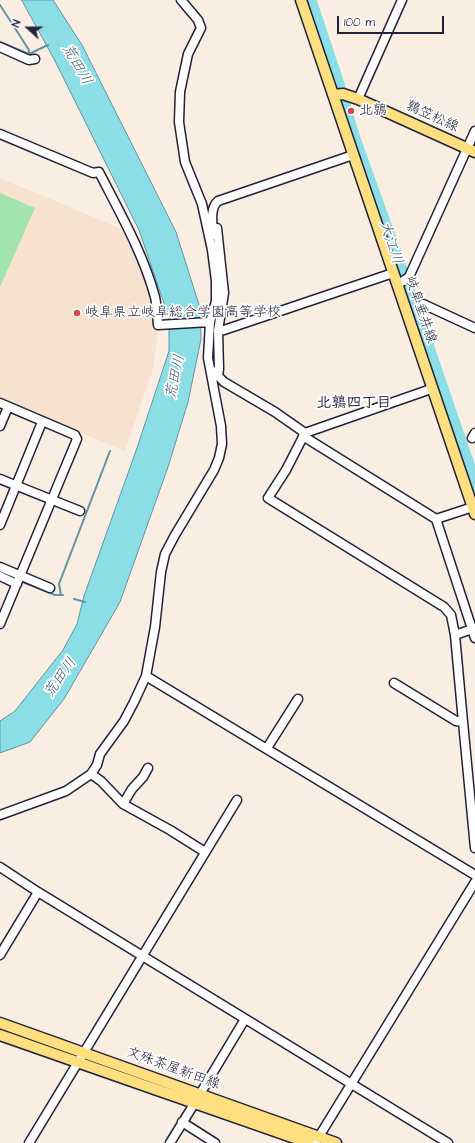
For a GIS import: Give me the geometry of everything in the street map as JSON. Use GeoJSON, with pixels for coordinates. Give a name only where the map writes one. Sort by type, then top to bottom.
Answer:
{"type":"FeatureCollection","features":[{"type":"Feature","properties":{"kind":"main road","name":"岐阜垂井線"},"geometry":{"type":"LineString","coordinates":[[301,0],[338,94],[353,155],[393,273],[399,284],[432,389],[474,511]]}},
{"type":"Feature","properties":{"kind":"main road","name":"鶉笠松線"},"geometry":{"type":"LineString","coordinates":[[338,94],[358,99],[471,150]]}},
{"type":"Feature","properties":{"kind":"main road","name":"文殊茶屋新田線"},"geometry":{"type":"LineString","coordinates":[[0,1023],[200,1094],[317,1140],[336,1143]]}},
{"type":"Feature","properties":{"kind":"main road","name":"文殊茶屋新田線"},"geometry":{"type":"LineString","coordinates":[[0,1035],[309,1143]]}},
{"type":"Feature","properties":{"kind":"street"},"geometry":{"type":"LineString","coordinates":[[0,815],[66,791],[91,774],[97,764],[100,754],[127,714],[146,676],[155,627],[160,578],[166,554],[175,535],[220,458],[222,444],[221,426],[208,358],[209,344],[206,322],[216,301],[216,281],[212,250],[202,204],[185,162],[179,122],[180,92],[188,54],[201,28],[198,20],[180,0]]}},
{"type":"Feature","properties":{"kind":"street"},"geometry":{"type":"LineString","coordinates":[[358,99],[402,0]]}},
{"type":"Feature","properties":{"kind":"street"},"geometry":{"type":"LineString","coordinates":[[0,47],[29,60],[35,59]]}},
{"type":"Feature","properties":{"kind":"street"},"geometry":{"type":"LineString","coordinates":[[399,284],[409,277],[471,150],[475,130]]}},
{"type":"Feature","properties":{"kind":"street"},"geometry":{"type":"LineString","coordinates":[[0,134],[93,173],[99,172],[130,232],[141,257],[155,299],[158,325],[206,322]]}},
{"type":"Feature","properties":{"kind":"street"},"geometry":{"type":"LineString","coordinates":[[212,250],[214,245],[212,211],[214,204],[218,201],[353,155]]}},
{"type":"Feature","properties":{"kind":"street"},"geometry":{"type":"LineString","coordinates":[[214,207],[224,293],[218,331],[218,376]]}},
{"type":"Feature","properties":{"kind":"street"},"geometry":{"type":"LineString","coordinates":[[218,331],[393,273]]}},
{"type":"Feature","properties":{"kind":"street"},"geometry":{"type":"LineString","coordinates":[[422,304],[475,328]]}},
{"type":"Feature","properties":{"kind":"street"},"geometry":{"type":"LineString","coordinates":[[209,344],[215,360],[218,376],[224,382],[275,412],[304,434],[436,519],[474,629],[475,638]]}},
{"type":"Feature","properties":{"kind":"street"},"geometry":{"type":"LineString","coordinates":[[432,389],[304,434],[286,470],[268,498],[444,607],[451,615],[455,635],[475,848]]}},
{"type":"Feature","properties":{"kind":"street"},"geometry":{"type":"LineString","coordinates":[[0,426],[4,405],[75,435],[77,439],[0,624]]}},
{"type":"Feature","properties":{"kind":"street"},"geometry":{"type":"LineString","coordinates":[[0,525],[42,422]]}},
{"type":"Feature","properties":{"kind":"street"},"geometry":{"type":"LineString","coordinates":[[0,479],[80,511]]}},
{"type":"Feature","properties":{"kind":"street"},"geometry":{"type":"LineString","coordinates":[[436,519],[474,511]]}},
{"type":"Feature","properties":{"kind":"street"},"geometry":{"type":"LineString","coordinates":[[0,567],[50,588]]}},
{"type":"Feature","properties":{"kind":"street"},"geometry":{"type":"LineString","coordinates":[[0,576],[17,584]]}},
{"type":"Feature","properties":{"kind":"street"},"geometry":{"type":"LineString","coordinates":[[455,635],[474,629]]}},
{"type":"Feature","properties":{"kind":"street"},"geometry":{"type":"LineString","coordinates":[[146,676],[267,748],[475,876]]}},
{"type":"Feature","properties":{"kind":"street"},"geometry":{"type":"LineString","coordinates":[[394,683],[456,722],[463,722]]}},
{"type":"Feature","properties":{"kind":"street"},"geometry":{"type":"LineString","coordinates":[[267,748],[298,699]]}},
{"type":"Feature","properties":{"kind":"street"},"geometry":{"type":"LineString","coordinates":[[123,804],[132,789],[144,777],[148,768]]}},
{"type":"Feature","properties":{"kind":"street"},"geometry":{"type":"LineString","coordinates":[[91,774],[123,804],[170,830],[205,852]]}},
{"type":"Feature","properties":{"kind":"street"},"geometry":{"type":"LineString","coordinates":[[29,1143],[237,800]]}},
{"type":"Feature","properties":{"kind":"street"},"geometry":{"type":"LineString","coordinates":[[0,867],[351,1085],[448,1143]]}},
{"type":"Feature","properties":{"kind":"street"},"geometry":{"type":"LineString","coordinates":[[317,1140],[475,882]]}},
{"type":"Feature","properties":{"kind":"street"},"geometry":{"type":"LineString","coordinates":[[0,956],[38,892]]}},
{"type":"Feature","properties":{"kind":"street"},"geometry":{"type":"LineString","coordinates":[[200,1094],[245,1019]]}},
{"type":"Feature","properties":{"kind":"street"},"geometry":{"type":"LineString","coordinates":[[170,1143],[194,1104]]}},
{"type":"Feature","properties":{"kind":"street"},"geometry":{"type":"LineString","coordinates":[[182,1122],[216,1143]]}},
{"type":"Feature","properties":{"kind":"shaded area","name":"岐阜県立岐阜総合学園高等学校"},"geometry":{"type":"Polygon","coordinates":[[[0,178],[122,229],[137,253],[150,292],[158,333],[152,372],[125,451],[0,400],[0,178]]]}},
{"type":"Feature","properties":{"kind":"green space"},"geometry":{"type":"Polygon","coordinates":[[[0,193],[35,208],[0,287],[0,193]]]}},
{"type":"Feature","properties":{"kind":"water","name":"荒田川"},"geometry":{"type":"Polygon","coordinates":[[[22,0],[53,0],[82,45],[176,232],[200,308],[201,339],[188,402],[168,467],[120,602],[64,699],[30,742],[0,753],[0,721],[15,711],[63,650],[77,624],[84,596],[137,448],[169,351],[169,318],[139,230],[54,59],[22,0]]]}},
{"type":"Feature","properties":{"kind":"waterway","name":"大江川"},"geometry":{"type":"LineString","coordinates":[[310,0],[338,84],[353,136],[409,292],[475,485]]}},
{"type":"Feature","properties":{"kind":"waterway"},"geometry":{"type":"LineString","coordinates":[[0,5],[29,50],[29,54]]}},
{"type":"Feature","properties":{"kind":"waterway"},"geometry":{"type":"LineString","coordinates":[[0,42],[29,54],[48,45]]}},
{"type":"Feature","properties":{"kind":"waterway"},"geometry":{"type":"LineString","coordinates":[[61,595],[59,584],[110,451]]}},
{"type":"Feature","properties":{"kind":"waterway"},"geometry":{"type":"LineString","coordinates":[[20,581],[55,595],[63,595]]}},
{"type":"Feature","properties":{"kind":"waterway"},"geometry":{"type":"LineString","coordinates":[[74,599],[85,602]]}},
{"type":"Feature","properties":{"kind":"place","name":"北鶉"},"geometry":{"type":"Point","coordinates":[351,111]}},
{"type":"Feature","properties":{"kind":"place","name":"岐阜県立岐阜総合学園高等学校"},"geometry":{"type":"Point","coordinates":[77,313]}},
{"type":"Feature","properties":{"kind":"district","name":"北鶉四丁目"},"geometry":{"type":"Point","coordinates":[354,404]}}]}
